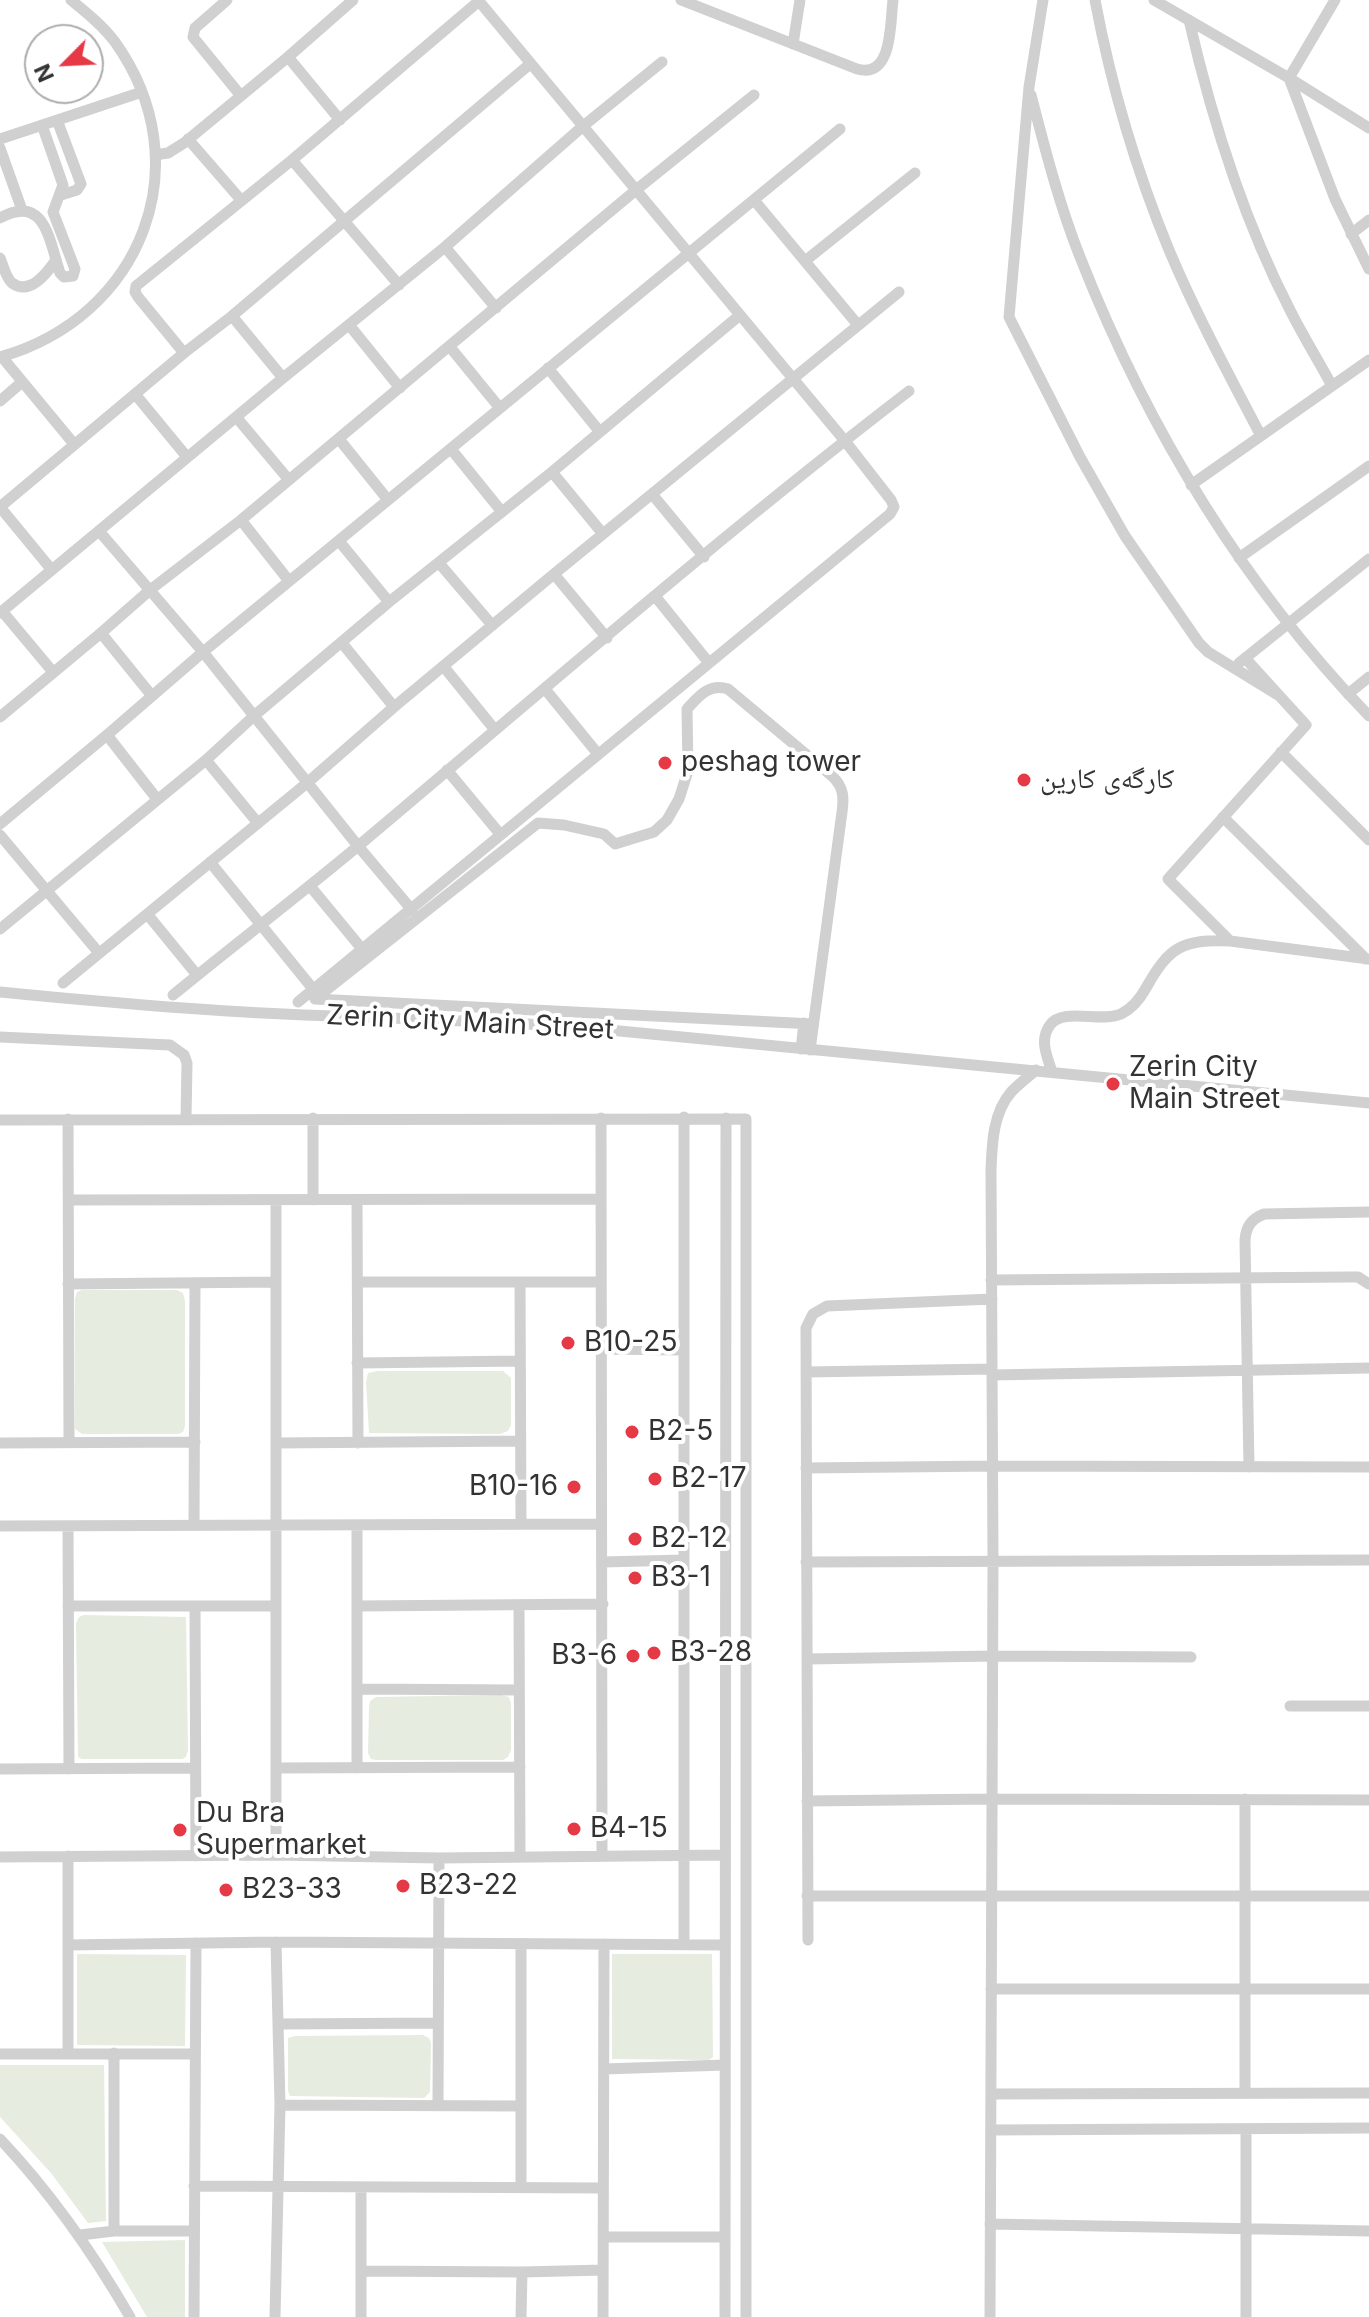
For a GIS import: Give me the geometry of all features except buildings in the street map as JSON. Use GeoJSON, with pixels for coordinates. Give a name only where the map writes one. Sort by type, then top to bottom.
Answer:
{"type":"FeatureCollection","features":[{"type":"Feature","properties":{"kind":"street"},"geometry":{"type":"LineString","coordinates":[[71,0],[113,40],[131,67],[152,125],[155,155],[154,187],[147,219],[136,248],[120,276],[97,304],[69,327],[37,345],[1,357],[74,444]]}},
{"type":"Feature","properties":{"kind":"street"},"geometry":{"type":"LineString","coordinates":[[227,0],[192,34],[241,96]]}},
{"type":"Feature","properties":{"kind":"street"},"geometry":{"type":"LineString","coordinates":[[155,155],[168,153],[188,139],[353,0]]}},
{"type":"Feature","properties":{"kind":"street"},"geometry":{"type":"LineString","coordinates":[[681,0],[869,71],[885,57],[893,0]]}},
{"type":"Feature","properties":{"kind":"street"},"geometry":{"type":"LineString","coordinates":[[793,44],[800,0]]}},
{"type":"Feature","properties":{"kind":"street"},"geometry":{"type":"LineString","coordinates":[[1043,0],[1029,87],[1009,317],[1080,457],[1125,536],[1199,643],[1217,659],[1278,695]]}},
{"type":"Feature","properties":{"kind":"street"},"geometry":{"type":"LineString","coordinates":[[1095,0],[1112,83],[1169,250],[1218,355],[1261,436]]}},
{"type":"Feature","properties":{"kind":"street"},"geometry":{"type":"LineString","coordinates":[[1154,0],[1369,128]]}},
{"type":"Feature","properties":{"kind":"street"},"geometry":{"type":"LineString","coordinates":[[1289,78],[1334,0]]}},
{"type":"Feature","properties":{"kind":"street"},"geometry":{"type":"LineString","coordinates":[[184,353],[138,297],[135,289],[478,1],[845,441],[894,507],[298,1002]]}},
{"type":"Feature","properties":{"kind":"street"},"geometry":{"type":"LineString","coordinates":[[1189,20],[1206,94],[1253,226],[1289,309],[1332,386]]}},
{"type":"Feature","properties":{"kind":"street"},"geometry":{"type":"LineString","coordinates":[[288,57],[340,120]]}},
{"type":"Feature","properties":{"kind":"street"},"geometry":{"type":"LineString","coordinates":[[53,672],[1,612],[445,247],[582,127],[662,62]]}},
{"type":"Feature","properties":{"kind":"street"},"geometry":{"type":"LineString","coordinates":[[51,569],[0,507],[345,222],[530,64]]}},
{"type":"Feature","properties":{"kind":"street"},"geometry":{"type":"LineString","coordinates":[[1289,78],[1317,154],[1369,269]]}},
{"type":"Feature","properties":{"kind":"street"},"geometry":{"type":"LineString","coordinates":[[1029,87],[1052,174],[1079,256],[1152,415],[1191,485],[1239,558],[1288,624],[1369,716]]}},
{"type":"Feature","properties":{"kind":"street"},"geometry":{"type":"LineString","coordinates":[[0,139],[142,92]]}},
{"type":"Feature","properties":{"kind":"street"},"geometry":{"type":"LineString","coordinates":[[0,717],[150,590],[241,520],[754,95]]}},
{"type":"Feature","properties":{"kind":"street"},"geometry":{"type":"LineString","coordinates":[[57,120],[81,184],[77,190],[61,195]]}},
{"type":"Feature","properties":{"kind":"street"},"geometry":{"type":"LineString","coordinates":[[1,213],[30,211],[39,218],[64,277],[73,276],[75,269],[53,212],[63,185],[42,125]]}},
{"type":"Feature","properties":{"kind":"street"},"geometry":{"type":"LineString","coordinates":[[0,824],[499,407],[840,129]]}},
{"type":"Feature","properties":{"kind":"street"},"geometry":{"type":"LineString","coordinates":[[188,139],[241,200]]}},
{"type":"Feature","properties":{"kind":"street"},"geometry":{"type":"LineString","coordinates":[[0,148],[22,210]]}},
{"type":"Feature","properties":{"kind":"street"},"geometry":{"type":"LineString","coordinates":[[292,160],[399,285]]}},
{"type":"Feature","properties":{"kind":"street"},"geometry":{"type":"LineString","coordinates":[[805,261],[915,173]]}},
{"type":"Feature","properties":{"kind":"street"},"geometry":{"type":"LineString","coordinates":[[754,200],[858,325]]}},
{"type":"Feature","properties":{"kind":"street"},"geometry":{"type":"LineString","coordinates":[[39,218],[53,212]]}},
{"type":"Feature","properties":{"kind":"street"},"geometry":{"type":"LineString","coordinates":[[1351,234],[1369,220]]}},
{"type":"Feature","properties":{"kind":"street"},"geometry":{"type":"LineString","coordinates":[[445,247],[496,308]]}},
{"type":"Feature","properties":{"kind":"street"},"geometry":{"type":"LineString","coordinates":[[0,258],[9,280],[22,286],[43,278],[56,260]]}},
{"type":"Feature","properties":{"kind":"street"},"geometry":{"type":"LineString","coordinates":[[63,983],[307,783],[492,625],[899,292]]}},
{"type":"Feature","properties":{"kind":"street"},"geometry":{"type":"LineString","coordinates":[[0,929],[206,760],[389,602],[552,472],[740,315]]}},
{"type":"Feature","properties":{"kind":"street"},"geometry":{"type":"LineString","coordinates":[[232,316],[283,378]]}},
{"type":"Feature","properties":{"kind":"street"},"geometry":{"type":"LineString","coordinates":[[350,326],[400,388]]}},
{"type":"Feature","properties":{"kind":"street"},"geometry":{"type":"LineString","coordinates":[[450,347],[499,407]]}},
{"type":"Feature","properties":{"kind":"street"},"geometry":{"type":"LineString","coordinates":[[1191,485],[1369,360]]}},
{"type":"Feature","properties":{"kind":"street"},"geometry":{"type":"LineString","coordinates":[[548,368],[600,432]]}},
{"type":"Feature","properties":{"kind":"street"},"geometry":{"type":"LineString","coordinates":[[0,401],[22,382]]}},
{"type":"Feature","properties":{"kind":"street"},"geometry":{"type":"LineString","coordinates":[[173,995],[310,886],[655,596],[909,391]]}},
{"type":"Feature","properties":{"kind":"street"},"geometry":{"type":"LineString","coordinates":[[135,394],[187,457]]}},
{"type":"Feature","properties":{"kind":"street"},"geometry":{"type":"LineString","coordinates":[[237,418],[289,480]]}},
{"type":"Feature","properties":{"kind":"street"},"geometry":{"type":"LineString","coordinates":[[339,439],[388,500]]}},
{"type":"Feature","properties":{"kind":"street"},"geometry":{"type":"LineString","coordinates":[[451,449],[502,512]]}},
{"type":"Feature","properties":{"kind":"street"},"geometry":{"type":"LineString","coordinates":[[1239,558],[1369,466]]}},
{"type":"Feature","properties":{"kind":"street"},"geometry":{"type":"LineString","coordinates":[[552,472],[603,534]]}},
{"type":"Feature","properties":{"kind":"street"},"geometry":{"type":"LineString","coordinates":[[652,494],[704,557]]}},
{"type":"Feature","properties":{"kind":"street"},"geometry":{"type":"LineString","coordinates":[[241,520],[289,581]]}},
{"type":"Feature","properties":{"kind":"street"},"geometry":{"type":"LineString","coordinates":[[99,531],[203,652],[412,910]]}},
{"type":"Feature","properties":{"kind":"street"},"geometry":{"type":"LineString","coordinates":[[339,541],[389,602]]}},
{"type":"Feature","properties":{"kind":"street"},"geometry":{"type":"LineString","coordinates":[[1233,668],[1369,559]]}},
{"type":"Feature","properties":{"kind":"street"},"geometry":{"type":"LineString","coordinates":[[439,563],[492,625]]}},
{"type":"Feature","properties":{"kind":"street"},"geometry":{"type":"LineString","coordinates":[[554,574],[607,638]]}},
{"type":"Feature","properties":{"kind":"street"},"geometry":{"type":"LineString","coordinates":[[655,596],[709,663]]}},
{"type":"Feature","properties":{"kind":"street"},"geometry":{"type":"LineString","coordinates":[[101,633],[152,696]]}},
{"type":"Feature","properties":{"kind":"street"},"geometry":{"type":"LineString","coordinates":[[342,643],[394,707]]}},
{"type":"Feature","properties":{"kind":"street"},"geometry":{"type":"LineString","coordinates":[[1230,941],[1168,879],[1306,725],[1245,658]]}},
{"type":"Feature","properties":{"kind":"street"},"geometry":{"type":"LineString","coordinates":[[444,667],[495,730]]}},
{"type":"Feature","properties":{"kind":"street"},"geometry":{"type":"LineString","coordinates":[[1348,694],[1369,677]]}},
{"type":"Feature","properties":{"kind":"street"},"geometry":{"type":"LineString","coordinates":[[806,1049],[842,812],[842,788],[832,776],[728,689],[721,687],[705,691],[687,709],[688,771],[667,820],[654,832],[615,844],[604,834],[538,823],[315,999],[808,1023]]}},
{"type":"Feature","properties":{"kind":"street"},"geometry":{"type":"LineString","coordinates":[[545,689],[598,754]]}},
{"type":"Feature","properties":{"kind":"street"},"geometry":{"type":"LineString","coordinates":[[107,735],[157,799]]}},
{"type":"Feature","properties":{"kind":"street"},"geometry":{"type":"LineString","coordinates":[[1281,752],[1369,840]]}},
{"type":"Feature","properties":{"kind":"street"},"geometry":{"type":"LineString","coordinates":[[206,760],[257,822]]}},
{"type":"Feature","properties":{"kind":"street"},"geometry":{"type":"LineString","coordinates":[[447,770],[500,834]]}},
{"type":"Feature","properties":{"kind":"street"},"geometry":{"type":"LineString","coordinates":[[1223,817],[1368,959]]}},
{"type":"Feature","properties":{"kind":"street"},"geometry":{"type":"LineString","coordinates":[[0,835],[99,953]]}},
{"type":"Feature","properties":{"kind":"street"},"geometry":{"type":"LineString","coordinates":[[210,862],[313,989]]}},
{"type":"Feature","properties":{"kind":"street"},"geometry":{"type":"LineString","coordinates":[[310,886],[362,949]]}},
{"type":"Feature","properties":{"kind":"street"},"geometry":{"type":"LineString","coordinates":[[148,915],[197,975]]}},
{"type":"Feature","properties":{"kind":"street"},"geometry":{"type":"LineString","coordinates":[[1052,1072],[1043,1045],[1048,1027],[1054,1021],[1071,1016],[1109,1017],[1120,1014],[1138,1000],[1173,950],[1197,942],[1230,941],[1368,959]]}},
{"type":"Feature","properties":{"kind":"street","name":"Zerin City Main Street"},"geometry":{"type":"LineString","coordinates":[[0,992],[302,1015],[578,1027],[1369,1103]]}},
{"type":"Feature","properties":{"kind":"street"},"geometry":{"type":"LineString","coordinates":[[0,1037],[170,1045],[184,1055],[187,1063],[186,1119]]}},
{"type":"Feature","properties":{"kind":"street"},"geometry":{"type":"LineString","coordinates":[[990,2317],[993,1656],[991,1170],[994,1129],[1010,1093],[1036,1070]]}},
{"type":"Feature","properties":{"kind":"street"},"geometry":{"type":"LineString","coordinates":[[684,1117],[684,1944]]}},
{"type":"Feature","properties":{"kind":"street"},"geometry":{"type":"LineString","coordinates":[[313,1118],[313,1200]]}},
{"type":"Feature","properties":{"kind":"street"},"geometry":{"type":"LineString","coordinates":[[601,1118],[602,1855]]}},
{"type":"Feature","properties":{"kind":"street"},"geometry":{"type":"LineString","coordinates":[[725,2317],[726,1118]]}},
{"type":"Feature","properties":{"kind":"street"},"geometry":{"type":"LineString","coordinates":[[68,1119],[69,1442]]}},
{"type":"Feature","properties":{"kind":"street"},"geometry":{"type":"LineString","coordinates":[[0,1120],[746,1119],[746,2317]]}},
{"type":"Feature","properties":{"kind":"street"},"geometry":{"type":"LineString","coordinates":[[69,1200],[601,1199]]}},
{"type":"Feature","properties":{"kind":"street"},"geometry":{"type":"LineString","coordinates":[[276,1200],[276,1855]]}},
{"type":"Feature","properties":{"kind":"street"},"geometry":{"type":"LineString","coordinates":[[357,1200],[358,1443]]}},
{"type":"Feature","properties":{"kind":"street"},"geometry":{"type":"LineString","coordinates":[[1249,1467],[1245,1233],[1257,1217],[1271,1214],[1369,1212]]}},
{"type":"Feature","properties":{"kind":"street"},"geometry":{"type":"LineString","coordinates":[[991,1280],[1358,1277],[1369,1284]]}},
{"type":"Feature","properties":{"kind":"street"},"geometry":{"type":"LineString","coordinates":[[68,1284],[276,1282]]}},
{"type":"Feature","properties":{"kind":"street"},"geometry":{"type":"LineString","coordinates":[[358,1282],[601,1282]]}},
{"type":"Feature","properties":{"kind":"street"},"geometry":{"type":"LineString","coordinates":[[520,1282],[521,1523]]}},
{"type":"Feature","properties":{"kind":"street"},"geometry":{"type":"LineString","coordinates":[[194,1525],[195,1283]]}},
{"type":"Feature","properties":{"kind":"street"},"geometry":{"type":"LineString","coordinates":[[808,1940],[806,1339],[809,1321],[819,1309],[827,1306],[992,1299]]}},
{"type":"Feature","properties":{"kind":"street"},"geometry":{"type":"LineString","coordinates":[[601,1349],[684,1350]]}},
{"type":"Feature","properties":{"kind":"street"},"geometry":{"type":"LineString","coordinates":[[357,1363],[520,1361]]}},
{"type":"Feature","properties":{"kind":"street"},"geometry":{"type":"LineString","coordinates":[[806,1372],[1369,1368]]}},
{"type":"Feature","properties":{"kind":"street"},"geometry":{"type":"LineString","coordinates":[[276,1443],[520,1441]]}},
{"type":"Feature","properties":{"kind":"street"},"geometry":{"type":"LineString","coordinates":[[0,1443],[195,1442]]}},
{"type":"Feature","properties":{"kind":"street"},"geometry":{"type":"LineString","coordinates":[[806,1468],[1369,1467]]}},
{"type":"Feature","properties":{"kind":"street"},"geometry":{"type":"LineString","coordinates":[[725,1481],[745,1480]]}},
{"type":"Feature","properties":{"kind":"street"},"geometry":{"type":"LineString","coordinates":[[0,1526],[601,1524]]}},
{"type":"Feature","properties":{"kind":"street"},"geometry":{"type":"LineString","coordinates":[[357,1525],[357,1768]]}},
{"type":"Feature","properties":{"kind":"street"},"geometry":{"type":"LineString","coordinates":[[68,1526],[69,1769]]}},
{"type":"Feature","properties":{"kind":"street"},"geometry":{"type":"LineString","coordinates":[[602,1562],[684,1560]]}},
{"type":"Feature","properties":{"kind":"street"},"geometry":{"type":"LineString","coordinates":[[806,1562],[1369,1560]]}},
{"type":"Feature","properties":{"kind":"street"},"geometry":{"type":"LineString","coordinates":[[358,1606],[603,1604]]}},
{"type":"Feature","properties":{"kind":"street"},"geometry":{"type":"LineString","coordinates":[[68,1606],[276,1606]]}},
{"type":"Feature","properties":{"kind":"street"},"geometry":{"type":"LineString","coordinates":[[195,1606],[196,1856]]}},
{"type":"Feature","properties":{"kind":"street"},"geometry":{"type":"LineString","coordinates":[[519,1606],[520,1856]]}},
{"type":"Feature","properties":{"kind":"street"},"geometry":{"type":"LineString","coordinates":[[807,1659],[1191,1657]]}},
{"type":"Feature","properties":{"kind":"street"},"geometry":{"type":"LineString","coordinates":[[358,1689],[519,1690]]}},
{"type":"Feature","properties":{"kind":"street"},"geometry":{"type":"LineString","coordinates":[[1290,1706],[1369,1706]]}},
{"type":"Feature","properties":{"kind":"street"},"geometry":{"type":"LineString","coordinates":[[276,1768],[520,1767]]}},
{"type":"Feature","properties":{"kind":"street"},"geometry":{"type":"LineString","coordinates":[[0,1769],[195,1768]]}},
{"type":"Feature","properties":{"kind":"street"},"geometry":{"type":"LineString","coordinates":[[725,1785],[745,1785]]}},
{"type":"Feature","properties":{"kind":"street"},"geometry":{"type":"LineString","coordinates":[[1245,1799],[1245,2093]]}},
{"type":"Feature","properties":{"kind":"street"},"geometry":{"type":"LineString","coordinates":[[807,1801],[1369,1800]]}},
{"type":"Feature","properties":{"kind":"street"},"geometry":{"type":"LineString","coordinates":[[0,1857],[725,1855]]}},
{"type":"Feature","properties":{"kind":"street"},"geometry":{"type":"LineString","coordinates":[[68,1856],[68,2054]]}},
{"type":"Feature","properties":{"kind":"street"},"geometry":{"type":"LineString","coordinates":[[438,2105],[439,1858]]}},
{"type":"Feature","properties":{"kind":"street"},"geometry":{"type":"LineString","coordinates":[[807,1896],[1369,1896]]}},
{"type":"Feature","properties":{"kind":"street"},"geometry":{"type":"LineString","coordinates":[[68,1945],[276,1942],[725,1945]]}},
{"type":"Feature","properties":{"kind":"street"},"geometry":{"type":"LineString","coordinates":[[275,2317],[280,2105],[276,1942]]}},
{"type":"Feature","properties":{"kind":"street"},"geometry":{"type":"LineString","coordinates":[[194,2317],[196,1943]]}},
{"type":"Feature","properties":{"kind":"street"},"geometry":{"type":"LineString","coordinates":[[521,1944],[521,2187]]}},
{"type":"Feature","properties":{"kind":"street"},"geometry":{"type":"LineString","coordinates":[[603,2317],[604,1944]]}},
{"type":"Feature","properties":{"kind":"street"},"geometry":{"type":"LineString","coordinates":[[991,1989],[1369,1989]]}},
{"type":"Feature","properties":{"kind":"street"},"geometry":{"type":"LineString","coordinates":[[278,2024],[438,2023]]}},
{"type":"Feature","properties":{"kind":"street"},"geometry":{"type":"LineString","coordinates":[[114,2053],[114,2231]]}},
{"type":"Feature","properties":{"kind":"street"},"geometry":{"type":"LineString","coordinates":[[0,2054],[195,2054]]}},
{"type":"Feature","properties":{"kind":"street"},"geometry":{"type":"LineString","coordinates":[[604,2069],[725,2065]]}},
{"type":"Feature","properties":{"kind":"street"},"geometry":{"type":"LineString","coordinates":[[991,2094],[1369,2093]]}},
{"type":"Feature","properties":{"kind":"street"},"geometry":{"type":"LineString","coordinates":[[280,2105],[520,2106]]}},
{"type":"Feature","properties":{"kind":"street"},"geometry":{"type":"LineString","coordinates":[[991,2130],[1369,2128]]}},
{"type":"Feature","properties":{"kind":"street"},"geometry":{"type":"LineString","coordinates":[[1246,2129],[1246,2317]]}},
{"type":"Feature","properties":{"kind":"street"},"geometry":{"type":"LineString","coordinates":[[0,2139],[80,2235],[130,2317]]}},
{"type":"Feature","properties":{"kind":"street"},"geometry":{"type":"LineString","coordinates":[[726,2171],[746,2171]]}},
{"type":"Feature","properties":{"kind":"street"},"geometry":{"type":"LineString","coordinates":[[194,2186],[603,2188]]}},
{"type":"Feature","properties":{"kind":"street"},"geometry":{"type":"LineString","coordinates":[[361,2187],[361,2317]]}},
{"type":"Feature","properties":{"kind":"street"},"geometry":{"type":"LineString","coordinates":[[990,2224],[1369,2231]]}},
{"type":"Feature","properties":{"kind":"street"},"geometry":{"type":"LineString","coordinates":[[80,2235],[114,2231],[193,2231]]}},
{"type":"Feature","properties":{"kind":"street"},"geometry":{"type":"LineString","coordinates":[[604,2237],[725,2237]]}},
{"type":"Feature","properties":{"kind":"street"},"geometry":{"type":"LineString","coordinates":[[361,2271],[603,2270]]}},
{"type":"Feature","properties":{"kind":"street"},"geometry":{"type":"LineString","coordinates":[[521,2317],[522,2272]]}},
{"type":"Feature","properties":{"kind":"shaded area"},"geometry":{"type":"Polygon","coordinates":[[[177,1290],[183,1293],[183,1432],[82,1434],[75,1429],[75,1299],[77,1292],[177,1290]]]}},
{"type":"Feature","properties":{"kind":"shaded area"},"geometry":{"type":"Polygon","coordinates":[[[503,1371],[511,1378],[511,1425],[508,1431],[500,1434],[369,1433],[366,1382],[368,1373],[503,1371]]]}},
{"type":"Feature","properties":{"kind":"shaded area"},"geometry":{"type":"Polygon","coordinates":[[[84,1615],[186,1617],[186,1757],[78,1757],[76,1623],[84,1615]]]}},
{"type":"Feature","properties":{"kind":"shaded area"},"geometry":{"type":"Polygon","coordinates":[[[376,1697],[509,1697],[511,1703],[511,1750],[503,1760],[376,1760],[371,1759],[368,1753],[369,1707],[370,1701],[376,1697]]]}},
{"type":"Feature","properties":{"kind":"shaded area"},"geometry":{"type":"Polygon","coordinates":[[[77,1954],[186,1955],[185,2046],[77,2045],[77,1954]]]}},
{"type":"Feature","properties":{"kind":"shaded area"},"geometry":{"type":"Polygon","coordinates":[[[612,1954],[712,1954],[713,2057],[709,2060],[612,2059],[612,1954]]]}},
{"type":"Feature","properties":{"kind":"shaded area"},"geometry":{"type":"Polygon","coordinates":[[[423,2035],[431,2043],[430,2092],[424,2098],[290,2096],[288,2038],[423,2035]]]}},
{"type":"Feature","properties":{"kind":"shaded area"},"geometry":{"type":"Polygon","coordinates":[[[0,2065],[104,2065],[106,2221],[88,2223],[51,2173],[0,2117],[0,2065]]]}},
{"type":"Feature","properties":{"kind":"shaded area"},"geometry":{"type":"Polygon","coordinates":[[[185,2240],[185,2317],[147,2317],[102,2242],[185,2240]]]}},
{"type":"Feature","properties":{"kind":"place","name":"peshag tower"},"geometry":{"type":"Point","coordinates":[665,763]}},
{"type":"Feature","properties":{"kind":"place","name":"کارگەی کارین"},"geometry":{"type":"Point","coordinates":[1024,780]}},
{"type":"Feature","properties":{"kind":"place","name":"Zerin City Main Street"},"geometry":{"type":"Point","coordinates":[1113,1084]}},
{"type":"Feature","properties":{"kind":"place","name":"B10-25"},"geometry":{"type":"Point","coordinates":[568,1343]}},
{"type":"Feature","properties":{"kind":"place","name":"B2-5"},"geometry":{"type":"Point","coordinates":[632,1432]}},
{"type":"Feature","properties":{"kind":"place","name":"B2-17"},"geometry":{"type":"Point","coordinates":[655,1479]}},
{"type":"Feature","properties":{"kind":"place","name":"B10-16"},"geometry":{"type":"Point","coordinates":[574,1487]}},
{"type":"Feature","properties":{"kind":"place","name":"B2-12"},"geometry":{"type":"Point","coordinates":[635,1539]}},
{"type":"Feature","properties":{"kind":"place","name":"B3-1"},"geometry":{"type":"Point","coordinates":[635,1578]}},
{"type":"Feature","properties":{"kind":"place","name":"B3-28"},"geometry":{"type":"Point","coordinates":[654,1653]}},
{"type":"Feature","properties":{"kind":"place","name":"B3-6"},"geometry":{"type":"Point","coordinates":[633,1656]}},
{"type":"Feature","properties":{"kind":"place","name":"B4-15"},"geometry":{"type":"Point","coordinates":[574,1829]}},
{"type":"Feature","properties":{"kind":"place","name":"Du Bra Supermarket"},"geometry":{"type":"Point","coordinates":[180,1830]}},
{"type":"Feature","properties":{"kind":"place","name":"B23-22"},"geometry":{"type":"Point","coordinates":[403,1886]}},
{"type":"Feature","properties":{"kind":"place","name":"B23-33"},"geometry":{"type":"Point","coordinates":[226,1890]}}]}
